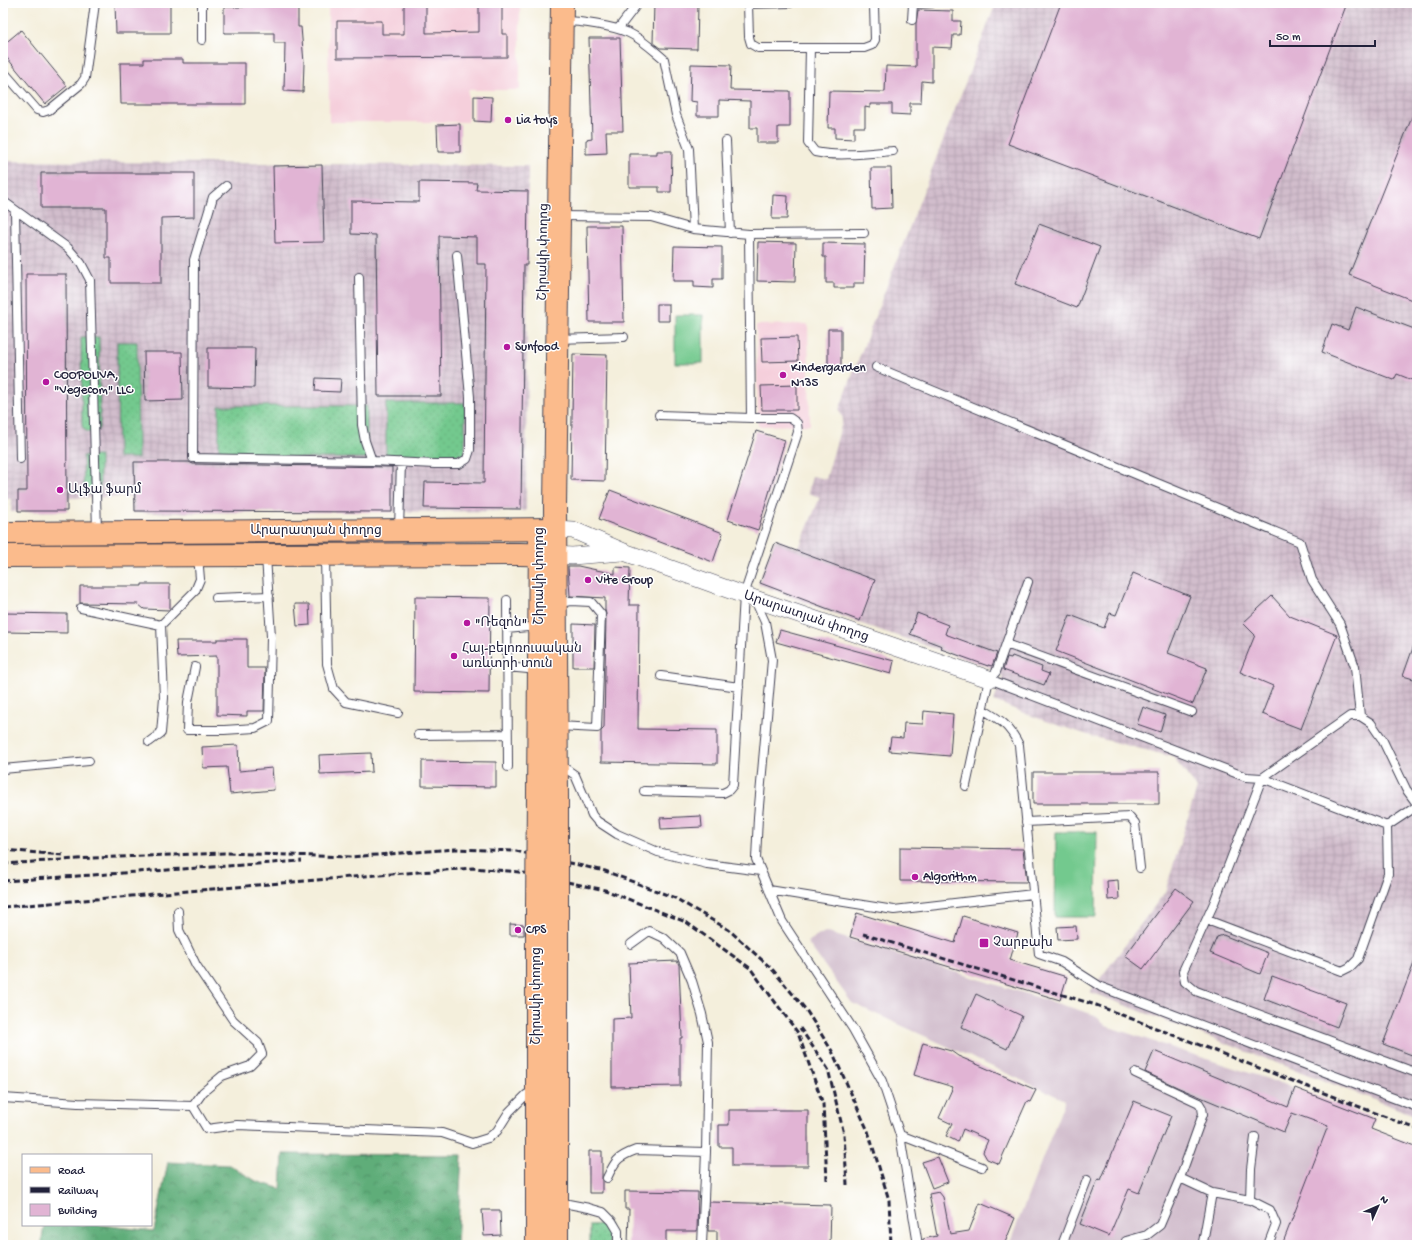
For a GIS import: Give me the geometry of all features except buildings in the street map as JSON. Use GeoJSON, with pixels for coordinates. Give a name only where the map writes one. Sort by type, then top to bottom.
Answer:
{"type":"FeatureCollection","features":[{"type":"Feature","properties":{"kind":"main road","name":"Շիրակի փողոց"},"geometry":{"type":"LineString","coordinates":[[547,3],[548,555],[540,626],[539,670],[547,796],[547,908],[557,1202],[557,1245]]}},
{"type":"Feature","properties":{"kind":"main road","name":"Շիրակի փողոց"},"geometry":{"type":"LineString","coordinates":[[548,529],[557,339],[562,12]]}},
{"type":"Feature","properties":{"kind":"main road","name":"Արարատյան փողոց"},"geometry":{"type":"LineString","coordinates":[[3,533],[548,529]]}},
{"type":"Feature","properties":{"kind":"main road","name":"Շիրակի փողոց"},"geometry":{"type":"LineString","coordinates":[[547,796],[556,762],[556,604],[548,555]]}},
{"type":"Feature","properties":{"kind":"main road","name":"Արարատյան փողոց"},"geometry":{"type":"LineString","coordinates":[[3,556],[548,555]]}},
{"type":"Feature","properties":{"kind":"main road","name":"Շիրակի փողոց"},"geometry":{"type":"LineString","coordinates":[[537,1245],[537,1088],[547,908]]}},
{"type":"Feature","properties":{"kind":"street","name":"Արարատյան փողոց"},"geometry":{"type":"LineString","coordinates":[[548,529],[573,530],[624,552],[749,597],[989,679]]}},
{"type":"Feature","properties":{"kind":"street","name":"Արարատյան փողոց"},"geometry":{"type":"LineString","coordinates":[[548,555],[572,556],[624,552]]}},
{"type":"Feature","properties":{"kind":"lane"},"geometry":{"type":"LineString","coordinates":[[3,71],[37,110],[43,112],[49,110],[81,84],[85,78],[95,3]]}},
{"type":"Feature","properties":{"kind":"lane"},"geometry":{"type":"LineString","coordinates":[[202,3],[202,40]]}},
{"type":"Feature","properties":{"kind":"lane"},"geometry":{"type":"LineString","coordinates":[[618,29],[638,3]]}},
{"type":"Feature","properties":{"kind":"lane"},"geometry":{"type":"LineString","coordinates":[[790,3],[748,4],[749,37],[751,44],[758,48],[864,48],[872,45],[875,40],[874,6],[871,3]]}},
{"type":"Feature","properties":{"kind":"lane"},"geometry":{"type":"LineString","coordinates":[[912,20],[913,4],[932,3]]}},
{"type":"Feature","properties":{"kind":"lane"},"geometry":{"type":"LineString","coordinates":[[562,12],[573,21],[618,29],[630,34],[664,59],[676,115],[689,149],[693,229]]}},
{"type":"Feature","properties":{"kind":"lane"},"geometry":{"type":"LineString","coordinates":[[810,48],[808,143],[815,152],[821,154],[854,154],[893,151]]}},
{"type":"Feature","properties":{"kind":"lane"},"geometry":{"type":"LineString","coordinates":[[726,141],[730,232]]}},
{"type":"Feature","properties":{"kind":"lane"},"geometry":{"type":"LineString","coordinates":[[226,186],[212,197],[194,260],[193,458],[372,461],[435,464],[459,464],[467,459],[470,450],[470,397],[457,255]]}},
{"type":"Feature","properties":{"kind":"lane"},"geometry":{"type":"LineString","coordinates":[[3,201],[68,248],[81,263],[90,280],[97,532]]}},
{"type":"Feature","properties":{"kind":"lane"},"geometry":{"type":"LineString","coordinates":[[15,211],[20,459]]}},
{"type":"Feature","properties":{"kind":"lane"},"geometry":{"type":"LineString","coordinates":[[559,216],[651,217],[693,229],[749,234],[864,233]]}},
{"type":"Feature","properties":{"kind":"lane"},"geometry":{"type":"LineString","coordinates":[[749,234],[752,418]]}},
{"type":"Feature","properties":{"kind":"lane"},"geometry":{"type":"LineString","coordinates":[[359,277],[362,425],[365,441],[372,461]]}},
{"type":"Feature","properties":{"kind":"lane"},"geometry":{"type":"LineString","coordinates":[[557,339],[624,337]]}},
{"type":"Feature","properties":{"kind":"lane"},"geometry":{"type":"LineString","coordinates":[[876,367],[1300,542],[1312,580],[1340,624],[1355,667],[1360,716]]}},
{"type":"Feature","properties":{"kind":"lane"},"geometry":{"type":"LineString","coordinates":[[644,791],[723,793],[729,790],[733,785],[738,687],[749,597],[798,432],[797,423],[790,418],[659,415]]}},
{"type":"Feature","properties":{"kind":"lane"},"geometry":{"type":"LineString","coordinates":[[399,530],[401,462]]}},
{"type":"Feature","properties":{"kind":"lane"},"geometry":{"type":"LineString","coordinates":[[195,666],[188,702],[187,730],[255,728],[269,721],[271,637],[266,555]]}},
{"type":"Feature","properties":{"kind":"lane"},"geometry":{"type":"LineString","coordinates":[[324,555],[327,664],[334,689],[346,702],[398,713]]}},
{"type":"Feature","properties":{"kind":"lane"},"geometry":{"type":"LineString","coordinates":[[149,742],[161,733],[164,698],[161,625],[195,591],[200,579],[198,556]]}},
{"type":"Feature","properties":{"kind":"lane"},"geometry":{"type":"LineString","coordinates":[[966,786],[989,679],[996,672],[1028,582]]}},
{"type":"Feature","properties":{"kind":"lane"},"geometry":{"type":"LineString","coordinates":[[216,598],[269,596]]}},
{"type":"Feature","properties":{"kind":"lane"},"geometry":{"type":"LineString","coordinates":[[749,597],[765,622],[772,660],[756,859],[782,921],[853,1029],[882,1081],[900,1135],[918,1245]]}},
{"type":"Feature","properties":{"kind":"lane"},"geometry":{"type":"LineString","coordinates":[[507,600],[508,767]]}},
{"type":"Feature","properties":{"kind":"lane"},"geometry":{"type":"LineString","coordinates":[[556,604],[570,600],[591,602],[602,614],[597,728],[556,726]]}},
{"type":"Feature","properties":{"kind":"lane"},"geometry":{"type":"LineString","coordinates":[[81,608],[161,625]]}},
{"type":"Feature","properties":{"kind":"lane"},"geometry":{"type":"LineString","coordinates":[[507,629],[540,626]]}},
{"type":"Feature","properties":{"kind":"lane"},"geometry":{"type":"LineString","coordinates":[[1006,644],[1192,712]]}},
{"type":"Feature","properties":{"kind":"lane"},"geometry":{"type":"LineString","coordinates":[[507,667],[539,670]]}},
{"type":"Feature","properties":{"kind":"lane"},"geometry":{"type":"LineString","coordinates":[[661,676],[738,687]]}},
{"type":"Feature","properties":{"kind":"lane"},"geometry":{"type":"LineString","coordinates":[[989,679],[1246,777],[1262,778],[1387,826]]}},
{"type":"Feature","properties":{"kind":"lane"},"geometry":{"type":"LineString","coordinates":[[982,709],[999,718],[1013,732],[1019,746],[1039,954],[1062,962],[1101,987],[1417,1107]]}},
{"type":"Feature","properties":{"kind":"lane"},"geometry":{"type":"LineString","coordinates":[[1387,826],[1417,805],[1406,790],[1382,739],[1371,722],[1360,716],[1350,716],[1262,778],[1214,903],[1183,971],[1185,982],[1196,992],[1417,1073]]}},
{"type":"Feature","properties":{"kind":"lane"},"geometry":{"type":"LineString","coordinates":[[418,735],[508,734]]}},
{"type":"Feature","properties":{"kind":"lane"},"geometry":{"type":"LineString","coordinates":[[3,769],[89,761]]}},
{"type":"Feature","properties":{"kind":"lane"},"geometry":{"type":"LineString","coordinates":[[556,762],[575,775],[596,821],[617,834],[658,852],[707,864],[761,871]]}},
{"type":"Feature","properties":{"kind":"lane"},"geometry":{"type":"LineString","coordinates":[[1026,822],[1130,817],[1135,823],[1140,868]]}},
{"type":"Feature","properties":{"kind":"lane"},"geometry":{"type":"LineString","coordinates":[[1207,920],[1342,971],[1350,967],[1358,960],[1388,874],[1387,826]]}},
{"type":"Feature","properties":{"kind":"lane"},"geometry":{"type":"LineString","coordinates":[[769,890],[894,910],[1033,894]]}},
{"type":"Feature","properties":{"kind":"lane"},"geometry":{"type":"LineString","coordinates":[[178,911],[179,930],[196,965],[233,1020],[258,1043],[262,1054],[250,1066],[222,1076],[203,1092],[193,1106]]}},
{"type":"Feature","properties":{"kind":"lane"},"geometry":{"type":"LineString","coordinates":[[631,944],[649,931],[664,938],[680,954],[692,981],[702,1014],[708,1042],[706,1152],[702,1245]]}},
{"type":"Feature","properties":{"kind":"lane"},"geometry":{"type":"LineString","coordinates":[[1126,1241],[1147,1234],[1160,1225],[1180,1178],[1203,1114],[1199,1103],[1135,1074]]}},
{"type":"Feature","properties":{"kind":"lane"},"geometry":{"type":"LineString","coordinates":[[193,1106],[208,1129],[237,1125],[442,1133],[472,1143],[488,1138],[497,1131],[509,1112],[526,1094],[537,1088]]}},
{"type":"Feature","properties":{"kind":"lane"},"geometry":{"type":"LineString","coordinates":[[3,1098],[78,1103],[193,1106]]}},
{"type":"Feature","properties":{"kind":"lane"},"geometry":{"type":"LineString","coordinates":[[900,1135],[982,1167]]}},
{"type":"Feature","properties":{"kind":"lane"},"geometry":{"type":"LineString","coordinates":[[1250,1200],[1251,1170],[1255,1137]]}},
{"type":"Feature","properties":{"kind":"lane"},"geometry":{"type":"LineString","coordinates":[[607,1178],[615,1162],[626,1154],[636,1150],[706,1152]]}},
{"type":"Feature","properties":{"kind":"lane"},"geometry":{"type":"LineString","coordinates":[[1180,1178],[1212,1193],[1250,1200],[1270,1210],[1276,1224],[1268,1245]]}},
{"type":"Feature","properties":{"kind":"lane"},"geometry":{"type":"LineString","coordinates":[[1062,1245],[1088,1180]]}},
{"type":"Feature","properties":{"kind":"lane"},"geometry":{"type":"LineString","coordinates":[[1205,1245],[1203,1242],[1212,1193]]}},
{"type":"Feature","properties":{"kind":"lane"},"geometry":{"type":"LineString","coordinates":[[557,1202],[603,1212],[612,1221],[618,1231],[618,1245]]}},
{"type":"Feature","properties":{"kind":"shaded area"},"geometry":{"type":"Polygon","coordinates":[[[328,3],[520,3],[520,90],[468,90],[468,122],[329,122],[328,3]]]}},
{"type":"Feature","properties":{"kind":"shaded area"},"geometry":{"type":"Polygon","coordinates":[[[996,3],[1417,3],[1417,1116],[1090,992],[1165,892],[1197,788],[1173,757],[1094,737],[1045,721],[994,701],[1003,677],[989,667],[859,623],[758,584],[775,539],[799,548],[820,497],[808,493],[812,476],[826,479],[843,419],[839,410],[996,3]]]}},
{"type":"Feature","properties":{"kind":"shaded area"},"geometry":{"type":"Polygon","coordinates":[[[3,161],[528,166],[526,511],[132,513],[132,497],[69,498],[68,511],[11,512],[12,499],[3,499],[3,161]]]}},
{"type":"Feature","properties":{"kind":"shaded area","name":"Kindergarden N135"},"geometry":{"type":"Polygon","coordinates":[[[808,324],[810,425],[758,426],[756,325],[808,324]]]}},
{"type":"Feature","properties":{"kind":"shaded area"},"geometry":{"type":"Polygon","coordinates":[[[825,932],[1095,1015],[1106,1026],[1295,1088],[1375,1119],[1371,1129],[1417,1245],[1009,1245],[1065,1100],[852,1003],[807,942],[825,932]]]}},
{"type":"Feature","properties":{"kind":"green space"},"geometry":{"type":"Polygon","coordinates":[[[675,315],[703,315],[703,363],[675,363],[675,315]]]}},
{"type":"Feature","properties":{"kind":"green space"},"geometry":{"type":"Polygon","coordinates":[[[81,337],[99,337],[100,423],[98,430],[91,432],[87,432],[82,426],[81,337]]]}},
{"type":"Feature","properties":{"kind":"green space"},"geometry":{"type":"Polygon","coordinates":[[[117,342],[137,342],[138,458],[118,458],[117,342]]]}},
{"type":"Feature","properties":{"kind":"green space"},"geometry":{"type":"Polygon","coordinates":[[[386,403],[465,403],[465,455],[386,456],[386,403]]]}},
{"type":"Feature","properties":{"kind":"green space"},"geometry":{"type":"Polygon","coordinates":[[[219,406],[367,406],[367,458],[219,458],[219,406]]]}},
{"type":"Feature","properties":{"kind":"green space"},"geometry":{"type":"Polygon","coordinates":[[[83,456],[100,456],[100,494],[84,494],[83,456]]]}},
{"type":"Feature","properties":{"kind":"green space"},"geometry":{"type":"Polygon","coordinates":[[[1056,832],[1097,832],[1096,917],[1055,917],[1056,832]]]}},
{"type":"Feature","properties":{"kind":"green space"},"geometry":{"type":"Polygon","coordinates":[[[283,1154],[462,1155],[457,1245],[41,1245],[44,1226],[109,1226],[154,1231],[168,1162],[229,1165],[256,1181],[281,1189],[283,1154]]]}},
{"type":"Feature","properties":{"kind":"green space"},"geometry":{"type":"Polygon","coordinates":[[[609,1224],[609,1245],[590,1245],[590,1225],[609,1224]]]}},
{"type":"Feature","properties":{"kind":"railway"},"geometry":{"type":"LineString","coordinates":[[3,864],[92,858],[224,853],[350,857],[455,849],[516,851],[605,871],[675,898],[729,930],[772,969],[806,1010],[832,1051],[868,1131],[889,1200],[891,1245]]}},
{"type":"Feature","properties":{"kind":"railway"},"geometry":{"type":"LineString","coordinates":[[3,850],[63,855]]}},
{"type":"Feature","properties":{"kind":"railway"},"geometry":{"type":"LineString","coordinates":[[3,881],[302,861]]}},
{"type":"Feature","properties":{"kind":"railway"},"geometry":{"type":"LineString","coordinates":[[3,907],[473,868],[519,872],[605,890],[686,922],[750,968],[798,1033],[823,1104],[827,1180]]}},
{"type":"Feature","properties":{"kind":"railway"},"geometry":{"type":"LineString","coordinates":[[863,934],[1096,1005],[1417,1129]]}},
{"type":"Feature","properties":{"kind":"railway"},"geometry":{"type":"LineString","coordinates":[[800,1028],[828,1069],[844,1134],[847,1185]]}},
{"type":"Feature","properties":{"kind":"place","name":"Lia toys"},"geometry":{"type":"Point","coordinates":[508,120]}},
{"type":"Feature","properties":{"kind":"place","name":"Sunfood"},"geometry":{"type":"Point","coordinates":[507,347]}},
{"type":"Feature","properties":{"kind":"place","name":"Kindergarden N135"},"geometry":{"type":"Point","coordinates":[783,375]}},
{"type":"Feature","properties":{"kind":"place","name":"COOPOLIVA, \"Vegecom\" LLC"},"geometry":{"type":"Point","coordinates":[46,382]}},
{"type":"Feature","properties":{"kind":"place","name":"Ալֆա ֆարմ"},"geometry":{"type":"Point","coordinates":[60,490]}},
{"type":"Feature","properties":{"kind":"place","name":"Vite Group"},"geometry":{"type":"Point","coordinates":[588,580]}},
{"type":"Feature","properties":{"kind":"place","name":"\"Ռեզոն\""},"geometry":{"type":"Point","coordinates":[467,623]}},
{"type":"Feature","properties":{"kind":"place","name":"Հայ-բելոռուսական առևտրի տուն"},"geometry":{"type":"Point","coordinates":[454,656]}},
{"type":"Feature","properties":{"kind":"place","name":"Algorithm"},"geometry":{"type":"Point","coordinates":[915,877]}},
{"type":"Feature","properties":{"kind":"place","name":"CPS"},"geometry":{"type":"Point","coordinates":[518,930]}},
{"type":"Feature","properties":{"kind":"place","name":"Չարբախ"},"geometry":{"type":"Point","coordinates":[984,943]}}]}
